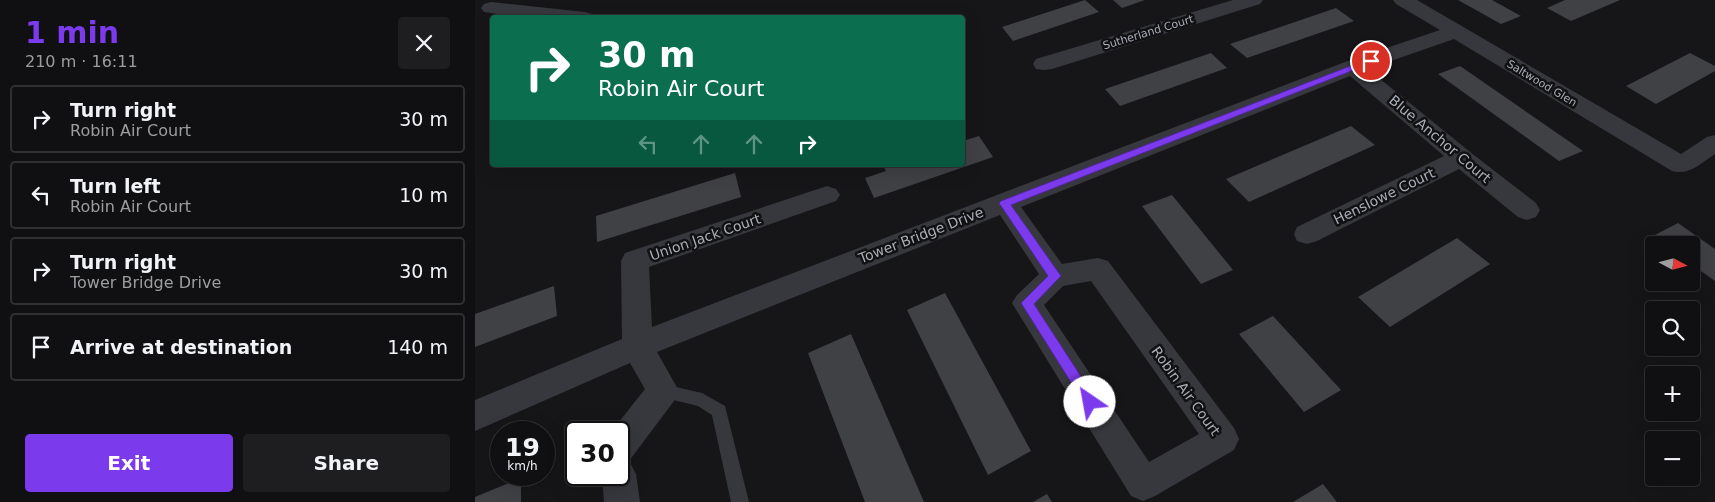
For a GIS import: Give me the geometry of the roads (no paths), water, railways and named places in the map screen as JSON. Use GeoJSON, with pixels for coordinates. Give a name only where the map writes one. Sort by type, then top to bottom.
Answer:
{"type":"FeatureCollection","features":[{"type":"Feature","properties":{"kind":"street","name":"Sutherland Court"},"geometry":{"type":"LineString","coordinates":[[1044,64],[1253,0]]}},
{"type":"Feature","properties":{"kind":"street","name":"Saltwood Glen"},"geometry":{"type":"LineString","coordinates":[[1403,0],[1681,165],[1715,143]]}},
{"type":"Feature","properties":{"kind":"street"},"geometry":{"type":"LineString","coordinates":[[488,9],[553,15]]}},
{"type":"Feature","properties":{"kind":"street","name":"Tower Bridge Drive"},"geometry":{"type":"LineString","coordinates":[[475,416],[637,346],[1353,67],[1455,32]]}},
{"type":"Feature","properties":{"kind":"street","name":"Blue Anchor Court"},"geometry":{"type":"LineString","coordinates":[[1353,67],[1461,158],[1527,210]]}},
{"type":"Feature","properties":{"kind":"street","name":"Henslowe Court"},"geometry":{"type":"LineString","coordinates":[[1307,234],[1461,158]]}},
{"type":"Feature","properties":{"kind":"street","name":"Union Jack Court"},"geometry":{"type":"LineString","coordinates":[[637,346],[635,261],[827,195]]}},
{"type":"Feature","properties":{"kind":"street"},"geometry":{"type":"LineString","coordinates":[[1005,203],[1055,276]]}},
{"type":"Feature","properties":{"kind":"street","name":"Robin Air Court"},"geometry":{"type":"LineString","coordinates":[[1098,269],[1222,439],[1143,484],[1027,303],[1055,276],[1098,269]]}},
{"type":"Feature","properties":{"kind":"street"},"geometry":{"type":"LineString","coordinates":[[630,434],[663,390],[637,346]]}},
{"type":"Feature","properties":{"kind":"street"},"geometry":{"type":"LineString","coordinates":[[621,486],[623,502]]}},
{"type":"Feature","properties":{"kind":"lane"},"geometry":{"type":"LineString","coordinates":[[663,390],[702,400],[719,411],[740,502]]}}]}
